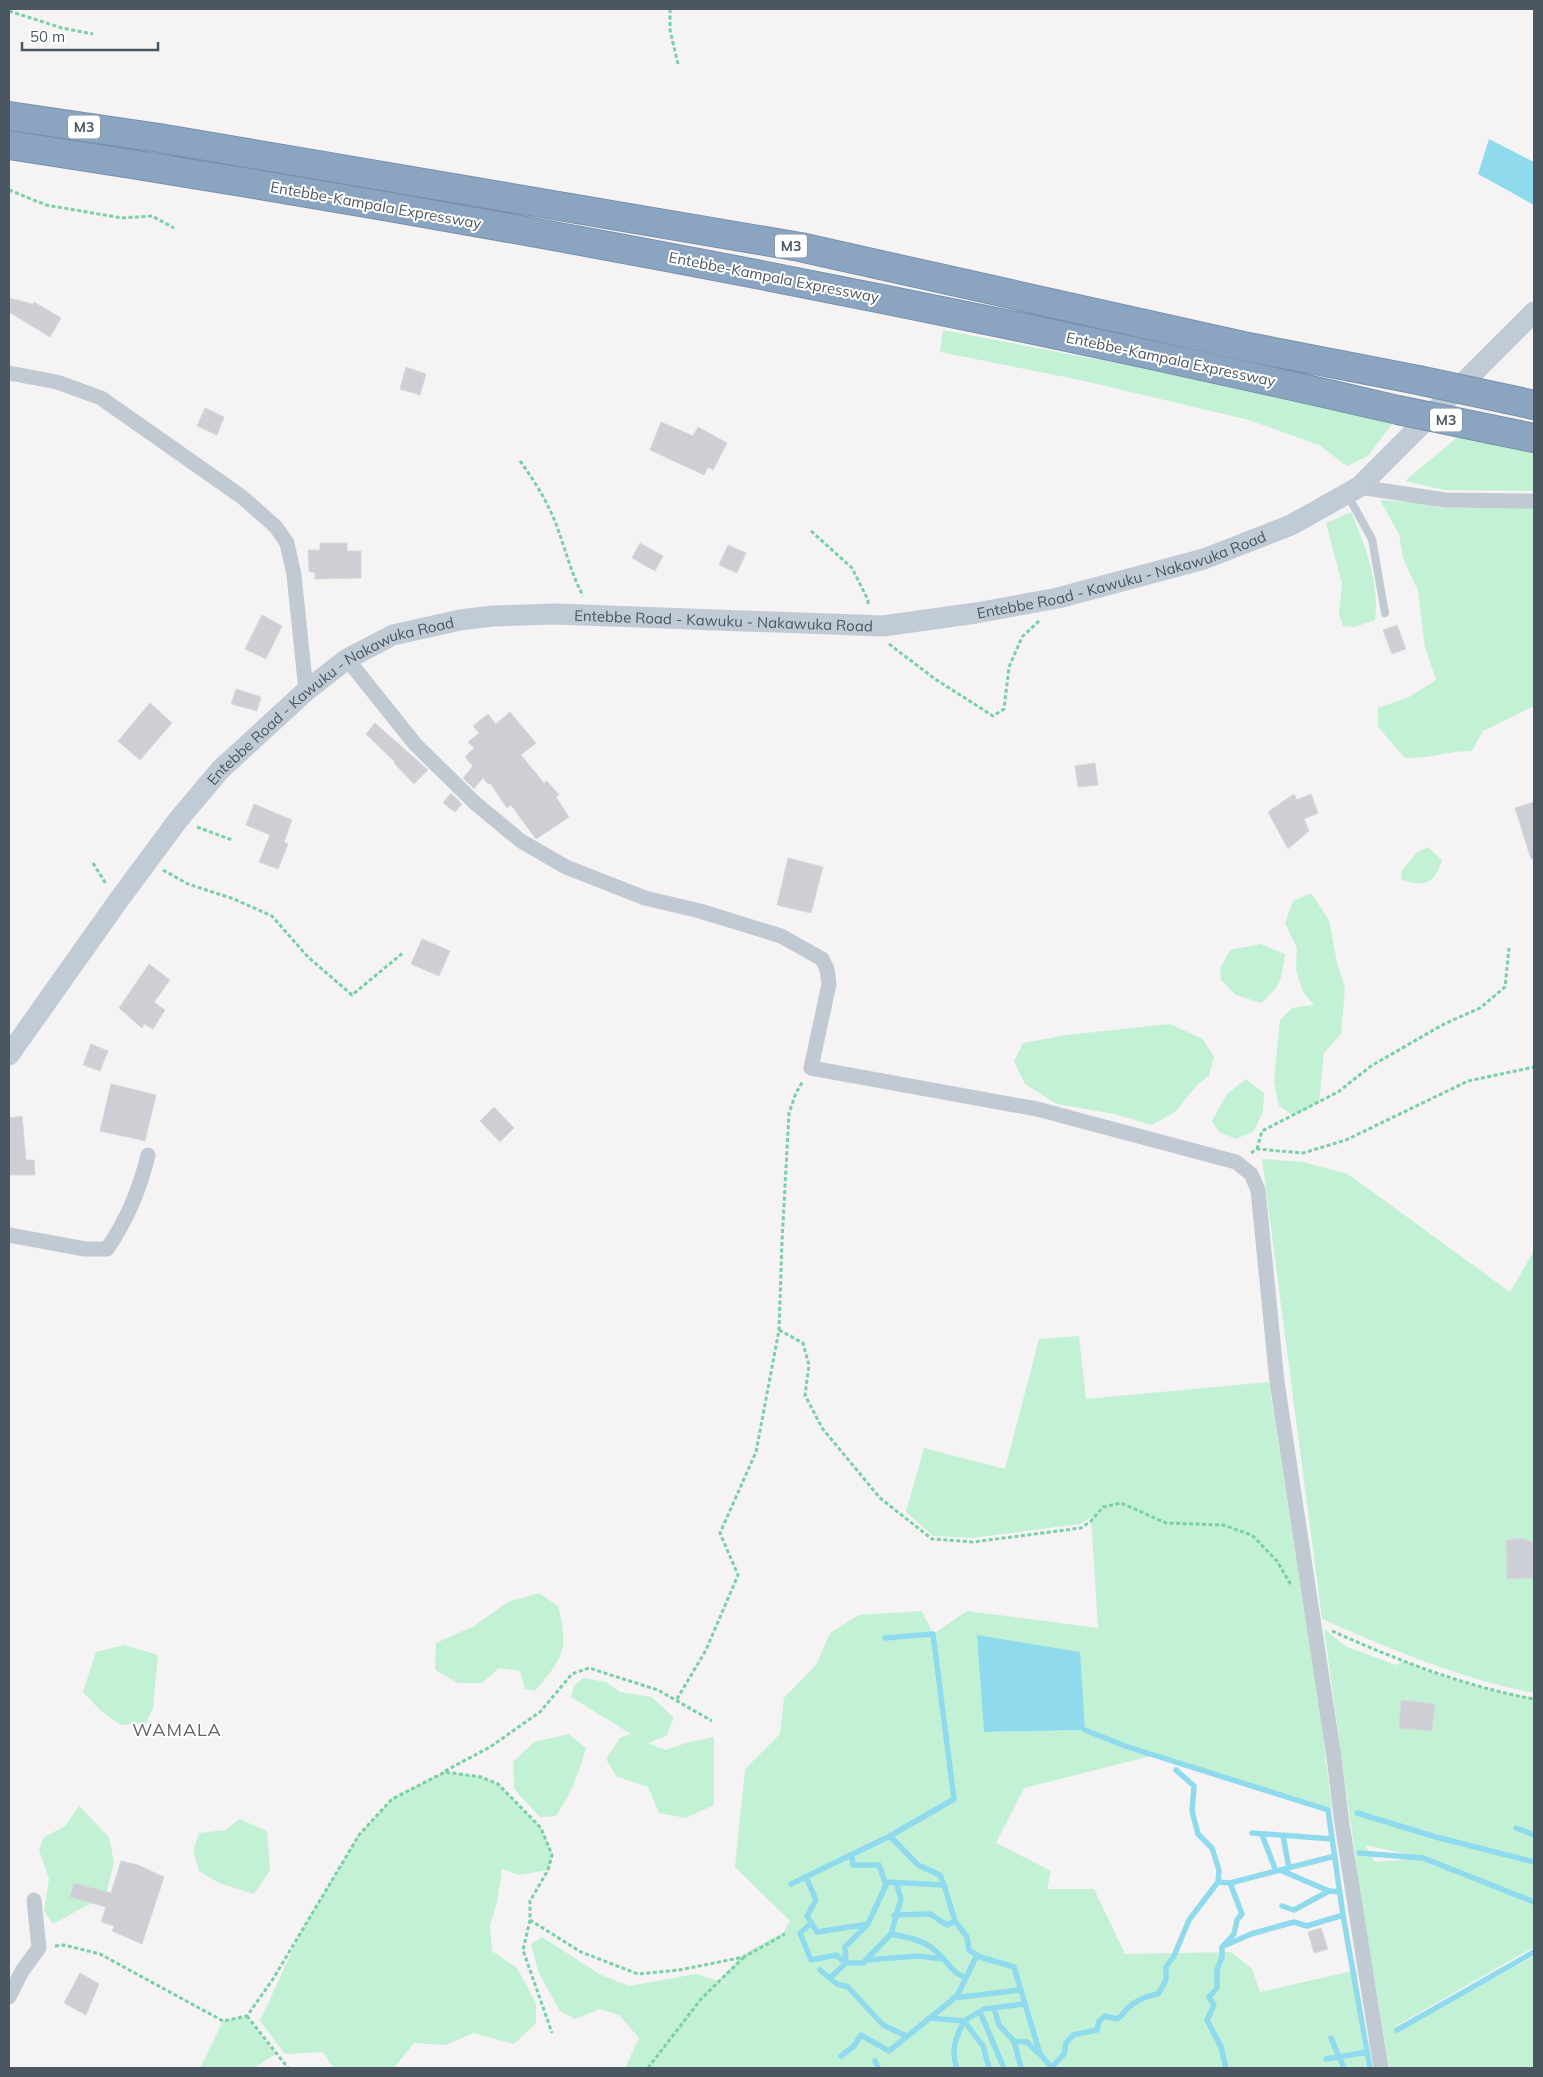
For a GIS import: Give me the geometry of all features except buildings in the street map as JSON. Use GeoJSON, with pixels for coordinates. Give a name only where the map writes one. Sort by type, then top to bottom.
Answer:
{"type":"FeatureCollection","features":[{"type":"Feature","properties":{"kind":"highway","name":"Entebbe-Kampala Expressway"},"geometry":{"type":"LineString","coordinates":[[9,116],[169,139],[800,247],[1243,346],[1534,404]]}},
{"type":"Feature","properties":{"kind":"highway","name":"Entebbe-Kampala Expressway"},"geometry":{"type":"LineString","coordinates":[[9,145],[298,191],[645,251],[1204,365],[1398,410],[1534,438]]}},
{"type":"Feature","properties":{"kind":"main road","name":"Entebbe Road - Kawuku - Nakawuka Road"},"geometry":{"type":"LineString","coordinates":[[9,1055],[147,861],[220,770],[306,691],[346,659],[393,635],[460,620],[493,616],[592,614],[868,627],[976,613],[1058,598],[1204,559],[1291,525],[1354,491],[1534,312]]}},
{"type":"Feature","properties":{"kind":"street"},"geometry":{"type":"LineString","coordinates":[[9,373],[57,382],[101,398],[242,497],[276,527],[287,542],[294,575],[306,691]]}},
{"type":"Feature","properties":{"kind":"street"},"geometry":{"type":"LineString","coordinates":[[1354,491],[1445,500],[1534,501]]}},
{"type":"Feature","properties":{"kind":"street"},"geometry":{"type":"LineString","coordinates":[[346,659],[415,744],[475,803],[520,841],[566,867],[645,898],[700,910],[781,936],[822,959],[827,969],[828,984],[811,1068],[1037,1109],[1236,1162],[1251,1174],[1258,1190],[1277,1382],[1334,1757],[1342,1824],[1381,2068]]}},
{"type":"Feature","properties":{"kind":"street"},"geometry":{"type":"LineString","coordinates":[[9,1236],[85,1249],[107,1249],[119,1231],[141,1185],[148,1155]]}},
{"type":"Feature","properties":{"kind":"street"},"geometry":{"type":"LineString","coordinates":[[9,1997],[22,1971],[39,1948],[34,1900]]}},
{"type":"Feature","properties":{"kind":"lane"},"geometry":{"type":"LineString","coordinates":[[1354,491],[1372,539],[1385,614]]}},
{"type":"Feature","properties":{"kind":"path"},"geometry":{"type":"LineString","coordinates":[[670,9],[670,30],[678,64]]}},
{"type":"Feature","properties":{"kind":"path"},"geometry":{"type":"LineString","coordinates":[[9,11],[62,28],[93,34]]}},
{"type":"Feature","properties":{"kind":"path"},"geometry":{"type":"LineString","coordinates":[[9,190],[46,205],[122,218],[152,216],[174,228]]}},
{"type":"Feature","properties":{"kind":"path"},"geometry":{"type":"LineString","coordinates":[[520,460],[542,494],[555,522],[575,581],[592,614]]}},
{"type":"Feature","properties":{"kind":"path"},"geometry":{"type":"LineString","coordinates":[[811,531],[852,568],[868,600],[868,627],[935,679],[994,716],[1004,709],[1009,667],[1022,637],[1039,621],[1058,598]]}},
{"type":"Feature","properties":{"kind":"path"},"geometry":{"type":"LineString","coordinates":[[178,820],[232,840]]}},
{"type":"Feature","properties":{"kind":"path"},"geometry":{"type":"LineString","coordinates":[[147,861],[188,884],[234,899],[272,916],[308,956],[352,996],[404,952]]}},
{"type":"Feature","properties":{"kind":"path"},"geometry":{"type":"LineString","coordinates":[[1257,1149],[1262,1131],[1338,1092],[1371,1066],[1404,1046],[1444,1024],[1480,1008],[1505,987],[1509,948]]}},
{"type":"Feature","properties":{"kind":"path"},"geometry":{"type":"LineString","coordinates":[[1236,1162],[1257,1149],[1303,1153],[1346,1140],[1468,1081],[1534,1067]]}},
{"type":"Feature","properties":{"kind":"path"},"geometry":{"type":"LineString","coordinates":[[677,1699],[706,1650],[738,1575],[720,1533],[756,1452],[779,1330],[782,1241],[790,1113],[796,1093],[811,1068]]}},
{"type":"Feature","properties":{"kind":"path"},"geometry":{"type":"LineString","coordinates":[[779,1330],[804,1343],[809,1364],[805,1395],[822,1428],[880,1498],[932,1539],[973,1542],[1080,1528],[1091,1521],[1103,1507],[1121,1503],[1166,1523],[1223,1525],[1252,1535],[1277,1561],[1289,1584],[1309,1599]]}},
{"type":"Feature","properties":{"kind":"path"},"geometry":{"type":"LineString","coordinates":[[1313,1624],[1423,1670],[1507,1694],[1534,1699]]}},
{"type":"Feature","properties":{"kind":"path"},"geometry":{"type":"LineString","coordinates":[[39,1948],[64,1945],[100,1954],[223,2021],[247,2016],[273,1979],[359,1835],[392,1800],[490,1747],[528,1721],[540,1712],[572,1674],[589,1668],[649,1686],[677,1699],[712,1721]]}},
{"type":"Feature","properties":{"kind":"path"},"geometry":{"type":"LineString","coordinates":[[445,1772],[480,1777],[498,1784],[541,1828],[552,1855],[548,1870],[530,1901],[530,1920],[523,1950],[552,2033]]}},
{"type":"Feature","properties":{"kind":"path"},"geometry":{"type":"LineString","coordinates":[[530,1920],[581,1952],[638,1974],[679,1970],[744,1957]]}},
{"type":"Feature","properties":{"kind":"path"},"geometry":{"type":"LineString","coordinates":[[648,2068],[701,1999],[744,1957],[786,1934]]}},
{"type":"Feature","properties":{"kind":"path"},"geometry":{"type":"LineString","coordinates":[[247,2016],[288,2068]]}},
{"type":"Feature","properties":{"kind":"green space"},"geometry":{"type":"Polygon","coordinates":[[[943,330],[1397,417],[1368,456],[1347,466],[1319,445],[1249,420],[1080,380],[940,352],[943,330]]]}},
{"type":"Feature","properties":{"kind":"green space"},"geometry":{"type":"Polygon","coordinates":[[[1461,434],[1534,449],[1534,491],[1444,490],[1405,481],[1461,434]]]}},
{"type":"Feature","properties":{"kind":"green space"},"geometry":{"type":"Polygon","coordinates":[[[1380,500],[1420,503],[1441,508],[1534,507],[1534,706],[1483,731],[1472,751],[1405,758],[1378,727],[1378,708],[1409,697],[1436,680],[1425,647],[1418,591],[1403,558],[1399,534],[1380,500]]]}},
{"type":"Feature","properties":{"kind":"green space"},"geometry":{"type":"Polygon","coordinates":[[[1351,512],[1370,564],[1376,606],[1375,620],[1355,627],[1343,626],[1339,615],[1342,584],[1326,523],[1351,512]]]}},
{"type":"Feature","properties":{"kind":"green space"},"geometry":{"type":"Polygon","coordinates":[[[1428,847],[1442,860],[1436,874],[1428,882],[1423,883],[1402,880],[1401,872],[1416,853],[1428,847]]]}},
{"type":"Feature","properties":{"kind":"green space"},"geometry":{"type":"Polygon","coordinates":[[[1311,893],[1329,920],[1337,962],[1345,988],[1341,1034],[1324,1053],[1319,1102],[1294,1116],[1279,1106],[1274,1082],[1280,1020],[1292,1008],[1314,1005],[1303,992],[1296,970],[1297,948],[1285,923],[1293,901],[1311,893]]]}},
{"type":"Feature","properties":{"kind":"green space"},"geometry":{"type":"Polygon","coordinates":[[[1260,944],[1285,954],[1283,970],[1277,986],[1261,1003],[1236,995],[1221,980],[1220,968],[1230,950],[1260,944]]]}},
{"type":"Feature","properties":{"kind":"green space"},"geometry":{"type":"Polygon","coordinates":[[[1170,1024],[1203,1039],[1214,1057],[1209,1076],[1197,1085],[1175,1112],[1152,1125],[1114,1114],[1057,1104],[1025,1084],[1014,1061],[1023,1043],[1067,1035],[1170,1024]]]}},
{"type":"Feature","properties":{"kind":"green space"},"geometry":{"type":"Polygon","coordinates":[[[1246,1079],[1264,1093],[1263,1111],[1254,1131],[1236,1139],[1219,1132],[1212,1121],[1227,1094],[1246,1079]]]}},
{"type":"Feature","properties":{"kind":"green space"},"geometry":{"type":"Polygon","coordinates":[[[1262,1159],[1303,1162],[1348,1174],[1510,1292],[1534,1251],[1534,1693],[1479,1680],[1426,1662],[1322,1619],[1262,1159]]]}},
{"type":"Feature","properties":{"kind":"green space"},"geometry":{"type":"Polygon","coordinates":[[[1079,1336],[1086,1399],[1269,1382],[1322,1727],[1332,1809],[1155,1755],[1024,1788],[996,1843],[1051,1871],[1047,1889],[1094,1889],[1125,1954],[1231,1952],[1252,1969],[1260,1992],[1357,1970],[1361,2034],[1369,2068],[625,2068],[639,2038],[619,2015],[600,2009],[575,2019],[560,2011],[538,1971],[531,1944],[542,1937],[601,1975],[629,1986],[696,1974],[728,1984],[720,1979],[744,1954],[784,1932],[790,1921],[735,1867],[745,1769],[780,1734],[784,1698],[816,1665],[830,1633],[859,1615],[922,1611],[933,1634],[967,1611],[1098,1628],[1091,1517],[1080,1524],[973,1538],[933,1536],[906,1512],[924,1448],[1005,1469],[1039,1339],[1079,1336]],[[982,1682],[984,1732],[1085,1730],[982,1682]]]}},
{"type":"Feature","properties":{"kind":"green space"},"geometry":{"type":"Polygon","coordinates":[[[539,1593],[558,1606],[563,1643],[558,1661],[535,1691],[525,1689],[520,1671],[499,1668],[482,1683],[458,1683],[435,1670],[436,1643],[474,1626],[508,1602],[539,1593]]]}},
{"type":"Feature","properties":{"kind":"green space"},"geometry":{"type":"Polygon","coordinates":[[[1324,1629],[1347,1647],[1396,1665],[1403,1661],[1467,1684],[1534,1699],[1534,1947],[1396,2026],[1396,2032],[1534,1956],[1534,2068],[1389,2068],[1361,1898],[1324,1629]],[[1365,1845],[1375,1862],[1420,1857],[1365,1845]]]}},
{"type":"Feature","properties":{"kind":"green space"},"geometry":{"type":"Polygon","coordinates":[[[124,1645],[158,1655],[153,1708],[146,1723],[121,1725],[100,1710],[83,1692],[96,1652],[124,1645]]]}},
{"type":"Feature","properties":{"kind":"green space"},"geometry":{"type":"Polygon","coordinates":[[[583,1678],[606,1682],[620,1692],[652,1697],[674,1718],[666,1736],[648,1743],[666,1750],[689,1742],[714,1737],[714,1805],[686,1818],[659,1813],[648,1787],[617,1777],[606,1759],[620,1738],[631,1734],[571,1697],[574,1686],[583,1678]]]}},
{"type":"Feature","properties":{"kind":"green space"},"geometry":{"type":"Polygon","coordinates":[[[569,1734],[586,1748],[580,1766],[574,1783],[556,1816],[540,1817],[514,1789],[513,1762],[534,1742],[569,1734]]]}},
{"type":"Feature","properties":{"kind":"green space"},"geometry":{"type":"Polygon","coordinates":[[[445,1772],[481,1777],[498,1784],[541,1828],[552,1855],[548,1870],[519,1875],[502,1869],[497,1903],[490,1925],[492,1951],[517,1968],[536,2003],[536,2023],[514,2044],[474,2033],[445,2045],[414,2043],[394,2068],[333,2068],[323,2052],[285,2054],[260,2021],[300,1934],[359,1835],[392,1799],[445,1772]]]}},
{"type":"Feature","properties":{"kind":"green space"},"geometry":{"type":"Polygon","coordinates":[[[79,1806],[109,1837],[114,1862],[106,1895],[53,1924],[44,1911],[49,1879],[39,1850],[44,1837],[65,1826],[79,1806]]]}},
{"type":"Feature","properties":{"kind":"green space"},"geometry":{"type":"Polygon","coordinates":[[[239,1819],[267,1831],[270,1870],[254,1894],[219,1883],[199,1871],[193,1851],[199,1833],[226,1830],[239,1819]]]}},
{"type":"Feature","properties":{"kind":"green space"},"geometry":{"type":"Polygon","coordinates":[[[246,2017],[276,2054],[254,2068],[200,2068],[223,2021],[246,2017]]]}},
{"type":"Feature","properties":{"kind":"water"},"geometry":{"type":"Polygon","coordinates":[[[1489,139],[1534,162],[1534,205],[1478,174],[1489,139]]]}},
{"type":"Feature","properties":{"kind":"water"},"geometry":{"type":"Polygon","coordinates":[[[977,1635],[1080,1652],[1085,1730],[984,1732],[977,1635]]]}},
{"type":"Feature","properties":{"kind":"waterway"},"geometry":{"type":"LineString","coordinates":[[791,1884],[890,1836],[954,1799],[933,1634],[885,1638]]}},
{"type":"Feature","properties":{"kind":"waterway"},"geometry":{"type":"LineString","coordinates":[[1085,1730],[1125,1746],[1328,1810],[1343,1915],[1370,2068]]}},
{"type":"Feature","properties":{"kind":"waterway"},"geometry":{"type":"LineString","coordinates":[[1176,1770],[1194,1786],[1192,1811],[1198,1834],[1212,1848],[1219,1870],[1218,1882]]}},
{"type":"Feature","properties":{"kind":"waterway"},"geometry":{"type":"LineString","coordinates":[[1357,1813],[1436,1837],[1534,1862]]}},
{"type":"Feature","properties":{"kind":"waterway"},"geometry":{"type":"LineString","coordinates":[[1516,1828],[1534,1835]]}},
{"type":"Feature","properties":{"kind":"waterway"},"geometry":{"type":"LineString","coordinates":[[1252,1833],[1332,1839]]}},
{"type":"Feature","properties":{"kind":"waterway"},"geometry":{"type":"LineString","coordinates":[[1262,1835],[1276,1871]]}},
{"type":"Feature","properties":{"kind":"waterway"},"geometry":{"type":"LineString","coordinates":[[890,1836],[918,1865],[940,1875],[944,1885]]}},
{"type":"Feature","properties":{"kind":"waterway"},"geometry":{"type":"LineString","coordinates":[[1283,1836],[1289,1868]]}},
{"type":"Feature","properties":{"kind":"waterway"},"geometry":{"type":"LineString","coordinates":[[1359,1853],[1423,1858],[1534,1902]]}},
{"type":"Feature","properties":{"kind":"waterway"},"geometry":{"type":"LineString","coordinates":[[852,1855],[853,1865],[879,1865],[885,1882],[944,1885],[955,1921]]}},
{"type":"Feature","properties":{"kind":"waterway"},"geometry":{"type":"LineString","coordinates":[[1230,1883],[1335,1856]]}},
{"type":"Feature","properties":{"kind":"waterway"},"geometry":{"type":"LineString","coordinates":[[1280,1870],[1329,1891],[1340,1892]]}},
{"type":"Feature","properties":{"kind":"waterway"},"geometry":{"type":"LineString","coordinates":[[806,1877],[816,1900],[807,1916],[817,1932],[868,1924]]}},
{"type":"Feature","properties":{"kind":"waterway"},"geometry":{"type":"LineString","coordinates":[[846,1963],[845,1947],[868,1924],[886,1885],[885,1882]]}},
{"type":"Feature","properties":{"kind":"waterway"},"geometry":{"type":"LineString","coordinates":[[896,1882],[901,1899],[891,1934],[924,1943],[935,1950],[954,1971],[966,1978]]}},
{"type":"Feature","properties":{"kind":"waterway"},"geometry":{"type":"LineString","coordinates":[[1051,2068],[1064,2054],[1066,2043],[1073,2035],[1097,2030],[1099,2021],[1105,2016],[1117,2019],[1134,2003],[1158,1994],[1166,1980],[1166,1967],[1174,1956],[1189,1920],[1218,1882],[1230,1883],[1242,1914],[1237,1920],[1234,1934],[1222,1947],[1222,1957],[1217,1970],[1217,1988],[1209,1997],[1214,2005],[1207,2020],[1221,2047],[1226,2068]]}},
{"type":"Feature","properties":{"kind":"waterway"},"geometry":{"type":"LineString","coordinates":[[1282,1906],[1294,1910],[1329,1891]]}},
{"type":"Feature","properties":{"kind":"waterway"},"geometry":{"type":"LineString","coordinates":[[894,1915],[930,1914],[947,1925],[955,1921],[967,1937],[969,1950],[980,1957],[1014,1967],[1040,2054],[1051,2067]]}},
{"type":"Feature","properties":{"kind":"waterway"},"geometry":{"type":"LineString","coordinates":[[1226,1945],[1251,1934],[1294,1922],[1307,1926],[1343,1915]]}},
{"type":"Feature","properties":{"kind":"waterway"},"geometry":{"type":"LineString","coordinates":[[812,1923],[800,1933],[811,1960],[836,1955],[846,1963]]}},
{"type":"Feature","properties":{"kind":"waterway"},"geometry":{"type":"LineString","coordinates":[[831,1977],[846,1963],[863,1963],[891,1934]]}},
{"type":"Feature","properties":{"kind":"waterway"},"geometry":{"type":"LineString","coordinates":[[1397,2030],[1534,1952]]}},
{"type":"Feature","properties":{"kind":"waterway"},"geometry":{"type":"LineString","coordinates":[[841,2056],[854,2046],[861,2035],[889,2051],[957,1996],[977,1955]]}},
{"type":"Feature","properties":{"kind":"waterway"},"geometry":{"type":"LineString","coordinates":[[866,1960],[918,1956],[944,1959]]}},
{"type":"Feature","properties":{"kind":"waterway"},"geometry":{"type":"LineString","coordinates":[[820,1970],[837,1984],[848,1987],[883,2025],[904,2035]]}},
{"type":"Feature","properties":{"kind":"waterway"},"geometry":{"type":"LineString","coordinates":[[953,1998],[1021,1990]]}},
{"type":"Feature","properties":{"kind":"waterway"},"geometry":{"type":"LineString","coordinates":[[929,2018],[964,2021],[984,2009],[1024,2004]]}},
{"type":"Feature","properties":{"kind":"waterway"},"geometry":{"type":"LineString","coordinates":[[994,2008],[999,2025],[1014,2041],[1027,2042],[1038,2053]]}},
{"type":"Feature","properties":{"kind":"waterway"},"geometry":{"type":"LineString","coordinates":[[980,2012],[1004,2068]]}},
{"type":"Feature","properties":{"kind":"waterway"},"geometry":{"type":"LineString","coordinates":[[957,2068],[954,2050],[964,2021],[983,2046],[989,2068]]}},
{"type":"Feature","properties":{"kind":"waterway"},"geometry":{"type":"LineString","coordinates":[[1331,2038],[1344,2068]]}},
{"type":"Feature","properties":{"kind":"waterway"},"geometry":{"type":"LineString","coordinates":[[1014,2041],[1021,2068]]}},
{"type":"Feature","properties":{"kind":"waterway"},"geometry":{"type":"LineString","coordinates":[[1326,2059],[1367,2052]]}},
{"type":"Feature","properties":{"kind":"waterway"},"geometry":{"type":"LineString","coordinates":[[875,2061],[878,2068]]}},
{"type":"Feature","properties":{"kind":"district","name":"WAMALA"},"geometry":{"type":"Point","coordinates":[177,1729]}}]}
